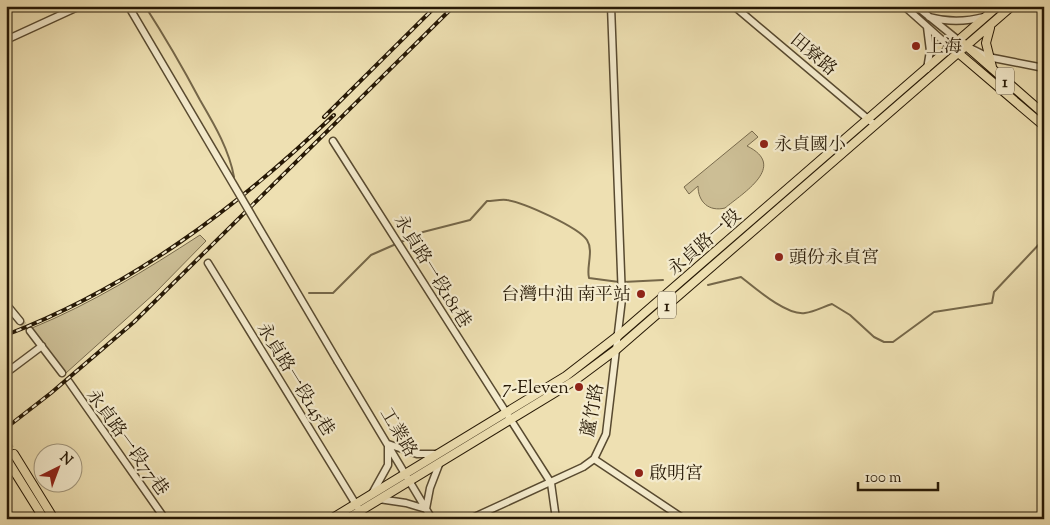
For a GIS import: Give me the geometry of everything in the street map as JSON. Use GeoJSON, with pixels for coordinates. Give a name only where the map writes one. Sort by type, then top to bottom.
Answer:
{"type":"FeatureCollection","features":[{"type":"Feature","properties":{"kind":"main road","name":"永貞路一段"},"geometry":{"type":"LineString","coordinates":[[346,519],[373,492],[408,476],[506,417],[574,381],[617,349],[809,176],[868,119],[998,6]]}},
{"type":"Feature","properties":{"kind":"main road"},"geometry":{"type":"LineString","coordinates":[[967,46],[1012,6]]}},
{"type":"Feature","properties":{"kind":"main road"},"geometry":{"type":"LineString","coordinates":[[992,24],[986,36],[988,57],[994,71]]}},
{"type":"Feature","properties":{"kind":"main road","name":"1"},"geometry":{"type":"LineString","coordinates":[[958,40],[1044,114]]}},
{"type":"Feature","properties":{"kind":"main road","name":"永貞路一段"},"geometry":{"type":"LineString","coordinates":[[506,417],[577,368],[619,335],[809,176],[876,125],[967,46]]}},
{"type":"Feature","properties":{"kind":"main road","name":"1"},"geometry":{"type":"LineString","coordinates":[[950,47],[959,52],[1044,126]]}},
{"type":"Feature","properties":{"kind":"main road"},"geometry":{"type":"LineString","coordinates":[[10,456],[44,519]]}},
{"type":"Feature","properties":{"kind":"main road"},"geometry":{"type":"LineString","coordinates":[[10,456],[54,519]]}},
{"type":"Feature","properties":{"kind":"main road","name":"永貞路一段"},"geometry":{"type":"LineString","coordinates":[[331,519],[379,499],[408,476]]}},
{"type":"Feature","properties":{"kind":"street"},"geometry":{"type":"LineString","coordinates":[[6,40],[80,6]]}},
{"type":"Feature","properties":{"kind":"street","name":"蘆竹路"},"geometry":{"type":"LineString","coordinates":[[470,519],[551,484],[594,459],[606,434],[619,335],[622,287],[611,6]]}},
{"type":"Feature","properties":{"kind":"street","name":"田寮路"},"geometry":{"type":"LineString","coordinates":[[734,6],[876,125]]}},
{"type":"Feature","properties":{"kind":"street"},"geometry":{"type":"LineString","coordinates":[[904,6],[950,47]]}},
{"type":"Feature","properties":{"kind":"street"},"geometry":{"type":"LineString","coordinates":[[916,6],[958,40]]}},
{"type":"Feature","properties":{"kind":"street","name":"工業路"},"geometry":{"type":"LineString","coordinates":[[129,7],[432,519]]}},
{"type":"Feature","properties":{"kind":"street"},"geometry":{"type":"LineString","coordinates":[[929,17],[946,21],[972,20],[987,16]]}},
{"type":"Feature","properties":{"kind":"street"},"geometry":{"type":"LineString","coordinates":[[927,26],[930,51],[927,69]]}},
{"type":"Feature","properties":{"kind":"street"},"geometry":{"type":"LineString","coordinates":[[967,46],[988,57],[1044,68]]}},
{"type":"Feature","properties":{"kind":"street","name":"永貞路一段181巷"},"geometry":{"type":"LineString","coordinates":[[333,141],[506,417],[551,484]]}},
{"type":"Feature","properties":{"kind":"street","name":"永貞路一段145巷"},"geometry":{"type":"LineString","coordinates":[[208,263],[358,508]]}},
{"type":"Feature","properties":{"kind":"street"},"geometry":{"type":"LineString","coordinates":[[6,304],[20,321]]}},
{"type":"Feature","properties":{"kind":"street"},"geometry":{"type":"LineString","coordinates":[[30,331],[62,373]]}},
{"type":"Feature","properties":{"kind":"street"},"geometry":{"type":"LineString","coordinates":[[6,373],[42,346]]}},
{"type":"Feature","properties":{"kind":"street","name":"永貞路一段77巷"},"geometry":{"type":"LineString","coordinates":[[69,382],[164,519]]}},
{"type":"Feature","properties":{"kind":"street"},"geometry":{"type":"LineString","coordinates":[[373,492],[388,465],[388,444],[417,454],[438,458],[426,510],[406,503],[379,499]]}},
{"type":"Feature","properties":{"kind":"street"},"geometry":{"type":"LineString","coordinates":[[594,459],[684,519]]}},
{"type":"Feature","properties":{"kind":"street"},"geometry":{"type":"LineString","coordinates":[[551,484],[556,519]]}},
{"type":"Feature","properties":{"kind":"shaded area"},"geometry":{"type":"Polygon","coordinates":[[[752,131],[758,137],[747,146],[759,154],[763,162],[763,170],[751,187],[725,208],[719,209],[709,207],[702,201],[698,186],[689,194],[684,187],[752,131]]]}},
{"type":"Feature","properties":{"kind":"shaded area"},"geometry":{"type":"Polygon","coordinates":[[[200,235],[206,241],[155,293],[66,373],[32,328],[54,319],[118,286],[200,235]]]}},
{"type":"Feature","properties":{"kind":"waterway"},"geometry":{"type":"LineString","coordinates":[[145,6],[216,128],[229,157],[234,177]]}},
{"type":"Feature","properties":{"kind":"waterway"},"geometry":{"type":"LineString","coordinates":[[401,242],[423,232],[470,220],[487,201],[507,200],[525,205],[550,216],[582,235],[587,240],[590,249],[589,278],[619,282]]}},
{"type":"Feature","properties":{"kind":"waterway"},"geometry":{"type":"LineString","coordinates":[[708,285],[741,277],[781,306],[798,313],[812,312],[832,304],[850,315],[874,337],[884,342],[893,342],[934,312],[992,303],[994,292],[1044,239]]}},
{"type":"Feature","properties":{"kind":"waterway"},"geometry":{"type":"LineString","coordinates":[[309,293],[333,293],[371,255],[396,244]]}},
{"type":"Feature","properties":{"kind":"waterway"},"geometry":{"type":"LineString","coordinates":[[623,282],[663,280]]}},
{"type":"Feature","properties":{"kind":"tunnel"},"geometry":{"type":"LineString","coordinates":[[20,321],[30,331]]}},
{"type":"Feature","properties":{"kind":"tunnel"},"geometry":{"type":"LineString","coordinates":[[6,442],[14,454]]}},
{"type":"Feature","properties":{"kind":"railway"},"geometry":{"type":"LineString","coordinates":[[324,117],[436,6]]}},
{"type":"Feature","properties":{"kind":"railway"},"geometry":{"type":"LineString","coordinates":[[6,428],[51,393],[134,322],[454,6]]}},
{"type":"Feature","properties":{"kind":"railway"},"geometry":{"type":"LineString","coordinates":[[6,335],[52,316],[97,293],[140,269],[181,242],[260,181],[334,115]]}},
{"type":"Feature","properties":{"kind":"place","name":"上海"},"geometry":{"type":"Point","coordinates":[916,46]}},
{"type":"Feature","properties":{"kind":"place","name":"永貞國小"},"geometry":{"type":"Point","coordinates":[764,144]}},
{"type":"Feature","properties":{"kind":"place","name":"頭份永貞宮"},"geometry":{"type":"Point","coordinates":[779,257]}},
{"type":"Feature","properties":{"kind":"place","name":"台灣中油 南平站"},"geometry":{"type":"Point","coordinates":[641,294]}},
{"type":"Feature","properties":{"kind":"place","name":"7-Eleven"},"geometry":{"type":"Point","coordinates":[579,387]}},
{"type":"Feature","properties":{"kind":"place","name":"啟明宮"},"geometry":{"type":"Point","coordinates":[639,473]}}]}
